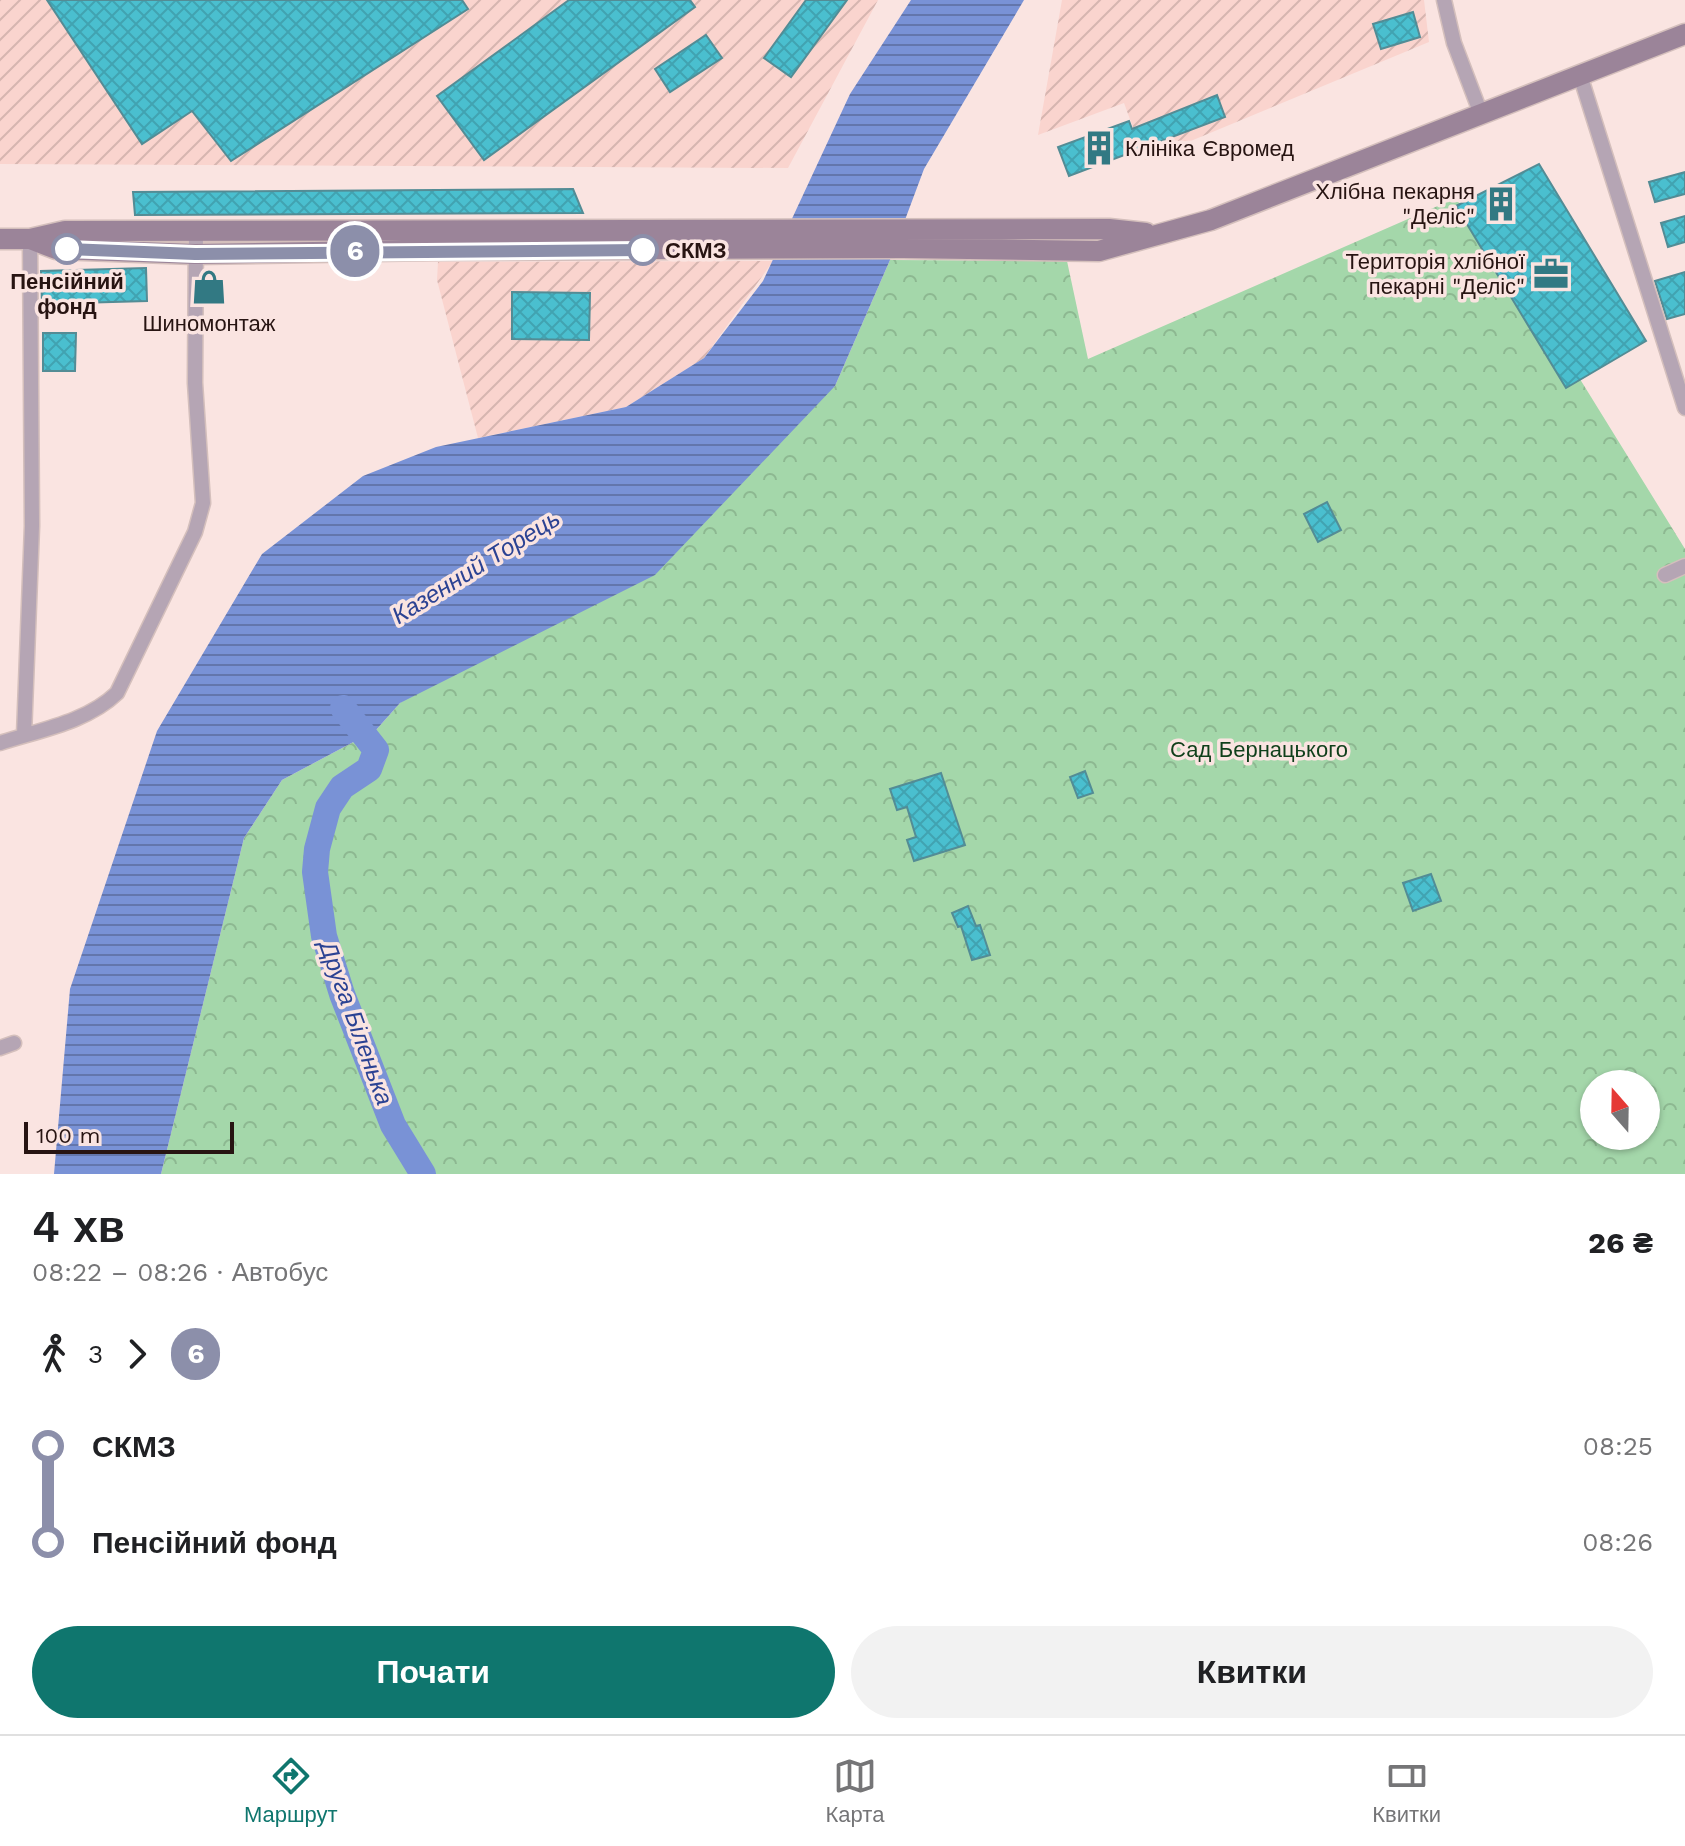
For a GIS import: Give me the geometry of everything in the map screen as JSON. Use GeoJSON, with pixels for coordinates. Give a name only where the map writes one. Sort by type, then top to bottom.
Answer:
{"type":"FeatureCollection","features":[{"type":"Feature","properties":{"kind":"main road"},"geometry":{"type":"LineString","coordinates":[[3,239],[30,239],[56,231],[196,232],[742,240],[903,248],[1099,251],[1211,220],[1685,34]]}},
{"type":"Feature","properties":{"kind":"main road"},"geometry":{"type":"LineString","coordinates":[[30,239],[56,249],[197,254],[742,240],[924,229],[1109,229],[1161,234]]}},
{"type":"Feature","properties":{"kind":"street"},"geometry":{"type":"LineString","coordinates":[[1444,0],[1454,43],[1481,114]]}},
{"type":"Feature","properties":{"kind":"street"},"geometry":{"type":"LineString","coordinates":[[1580,75],[1685,408]]}},
{"type":"Feature","properties":{"kind":"street"},"geometry":{"type":"LineString","coordinates":[[0,743],[78,718],[103,707],[117,693],[195,532],[203,503],[195,383],[196,232]]}},
{"type":"Feature","properties":{"kind":"street"},"geometry":{"type":"LineString","coordinates":[[24,735],[32,526],[30,239]]}},
{"type":"Feature","properties":{"kind":"street"},"geometry":{"type":"LineString","coordinates":[[1669,359],[1685,365]]}},
{"type":"Feature","properties":{"kind":"street"},"geometry":{"type":"LineString","coordinates":[[1665,575],[1685,566]]}},
{"type":"Feature","properties":{"kind":"shaded area"},"geometry":{"type":"Polygon","coordinates":[[[0,0],[878,0],[788,168],[0,164],[0,0]]]}},
{"type":"Feature","properties":{"kind":"shaded area"},"geometry":{"type":"Polygon","coordinates":[[[1062,0],[1424,0],[1429,42],[1145,160],[1124,103],[1038,135],[1062,0]]]}},
{"type":"Feature","properties":{"kind":"shaded area"},"geometry":{"type":"Polygon","coordinates":[[[773,261],[704,358],[626,407],[478,438],[437,280],[438,262],[773,261]]]}},
{"type":"Feature","properties":{"kind":"green space","name":"Сад Бернацького"},"geometry":{"type":"Polygon","coordinates":[[[1456,198],[1562,350],[1685,549],[1685,1174],[161,1174],[244,838],[282,780],[376,730],[400,703],[835,386],[890,260],[1067,261],[1088,359],[1456,198]]]}},
{"type":"Feature","properties":{"kind":"water","name":"Казенний Торець"},"geometry":{"type":"Polygon","coordinates":[[[911,0],[1024,0],[924,169],[890,260],[835,386],[655,575],[400,703],[376,730],[282,780],[244,838],[161,1174],[54,1174],[70,989],[157,731],[262,554],[363,476],[436,447],[626,407],[704,358],[763,281],[850,94],[911,0]]]}},
{"type":"Feature","properties":{"kind":"building"},"geometry":{"type":"Polygon","coordinates":[[[47,0],[462,0],[468,9],[231,161],[192,111],[142,144],[47,0]]]}},
{"type":"Feature","properties":{"kind":"building"},"geometry":{"type":"Polygon","coordinates":[[[569,0],[690,0],[695,7],[484,160],[437,96],[569,0]]]}},
{"type":"Feature","properties":{"kind":"building"},"geometry":{"type":"Polygon","coordinates":[[[806,0],[847,0],[791,77],[764,58],[806,0]]]}},
{"type":"Feature","properties":{"kind":"building"},"geometry":{"type":"Polygon","coordinates":[[[1413,12],[1420,37],[1381,49],[1373,24],[1413,12]]]}},
{"type":"Feature","properties":{"kind":"building"},"geometry":{"type":"Polygon","coordinates":[[[706,35],[722,58],[670,92],[655,69],[706,35]]]}},
{"type":"Feature","properties":{"kind":"building"},"geometry":{"type":"Polygon","coordinates":[[[1217,95],[1225,117],[1069,176],[1058,147],[1129,121],[1132,129],[1217,95]]]}},
{"type":"Feature","properties":{"kind":"building","name":"Територія хлібної пекарні \"Деліс\""},"geometry":{"type":"Polygon","coordinates":[[[1539,164],[1646,341],[1566,388],[1456,206],[1539,164]]]}},
{"type":"Feature","properties":{"kind":"building"},"geometry":{"type":"Polygon","coordinates":[[[1685,172],[1685,194],[1655,202],[1649,182],[1685,172]]]}},
{"type":"Feature","properties":{"kind":"building"},"geometry":{"type":"Polygon","coordinates":[[[573,189],[583,213],[135,215],[133,192],[573,189]]]}},
{"type":"Feature","properties":{"kind":"building"},"geometry":{"type":"Polygon","coordinates":[[[1685,216],[1685,242],[1668,247],[1661,223],[1685,216]]]}},
{"type":"Feature","properties":{"kind":"building"},"geometry":{"type":"Polygon","coordinates":[[[146,268],[147,301],[42,304],[41,271],[146,268]]]}},
{"type":"Feature","properties":{"kind":"building"},"geometry":{"type":"Polygon","coordinates":[[[1685,272],[1685,314],[1667,319],[1655,281],[1685,272]]]}},
{"type":"Feature","properties":{"kind":"building"},"geometry":{"type":"Polygon","coordinates":[[[512,292],[590,293],[589,340],[512,339],[512,292]]]}},
{"type":"Feature","properties":{"kind":"building"},"geometry":{"type":"Polygon","coordinates":[[[43,333],[76,333],[75,371],[43,371],[43,333]]]}},
{"type":"Feature","properties":{"kind":"building"},"geometry":{"type":"Polygon","coordinates":[[[1327,502],[1341,530],[1318,542],[1304,514],[1327,502]]]}},
{"type":"Feature","properties":{"kind":"building"},"geometry":{"type":"Polygon","coordinates":[[[1085,771],[1093,793],[1078,798],[1070,777],[1085,771]]]}},
{"type":"Feature","properties":{"kind":"building"},"geometry":{"type":"Polygon","coordinates":[[[941,773],[965,845],[914,861],[907,840],[916,837],[907,807],[897,810],[890,789],[941,773]]]}},
{"type":"Feature","properties":{"kind":"building"},"geometry":{"type":"Polygon","coordinates":[[[1431,874],[1441,901],[1413,911],[1403,883],[1431,874]]]}},
{"type":"Feature","properties":{"kind":"building"},"geometry":{"type":"Polygon","coordinates":[[[968,906],[976,926],[980,925],[990,955],[972,960],[961,926],[958,927],[952,913],[968,906]]]}},
{"type":"Feature","properties":{"kind":"waterway","name":"Друга Біленька"},"geometry":{"type":"LineString","coordinates":[[343,708],[376,750],[369,769],[342,787],[328,808],[317,849],[315,872],[324,936],[342,994],[393,1125],[423,1174]]}},
{"type":"Feature","properties":{"kind":"bus line","name":"6"},"geometry":{"type":"LineString","coordinates":[[67,249],[195,254],[643,250]]}},
{"type":"Feature","properties":{"kind":"place","name":"Клініка Євромед"},"geometry":{"type":"Point","coordinates":[1099,148]}},
{"type":"Feature","properties":{"kind":"place","name":"Хлібна пекарня \"Деліс\""},"geometry":{"type":"Point","coordinates":[1501,204]}},
{"type":"Feature","properties":{"kind":"place","name":"Пенсійний фонд"},"geometry":{"type":"Point","coordinates":[67,249]}},
{"type":"Feature","properties":{"kind":"place","name":"СКМЗ"},"geometry":{"type":"Point","coordinates":[643,250]}},
{"type":"Feature","properties":{"kind":"place","name":"Територія хлібної пекарні \"Деліс\""},"geometry":{"type":"Point","coordinates":[1551,274]}},
{"type":"Feature","properties":{"kind":"place","name":"Шиномонтаж"},"geometry":{"type":"Point","coordinates":[209,287]}}]}
